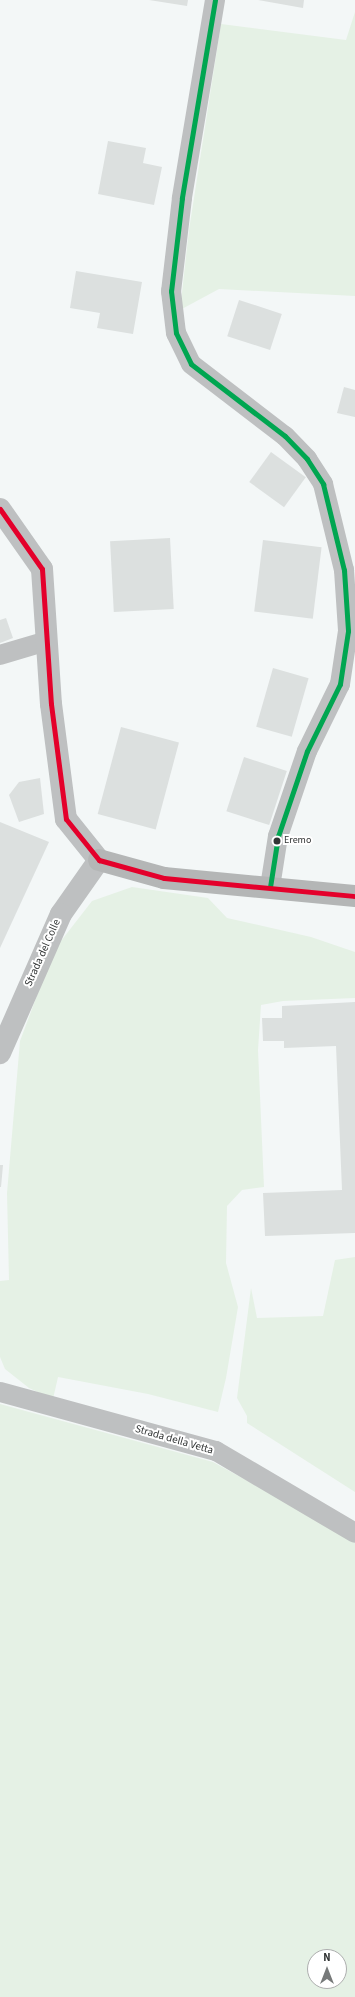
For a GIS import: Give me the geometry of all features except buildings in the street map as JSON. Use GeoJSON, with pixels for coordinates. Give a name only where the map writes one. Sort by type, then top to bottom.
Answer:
{"type":"FeatureCollection","features":[{"type":"Feature","properties":{"kind":"main road"},"geometry":{"type":"LineString","coordinates":[[99,860],[164,878],[355,896]]}},
{"type":"Feature","properties":{"kind":"street"},"geometry":{"type":"LineString","coordinates":[[215,0],[182,198],[171,292],[176,333],[191,364],[285,436],[307,459],[323,484],[344,570],[348,631],[340,684],[307,752],[278,836],[270,887]]}},
{"type":"Feature","properties":{"kind":"street"},"geometry":{"type":"LineString","coordinates":[[0,510],[42,569],[51,704],[66,819],[99,860]]}},
{"type":"Feature","properties":{"kind":"street"},"geometry":{"type":"LineString","coordinates":[[0,655],[47,642]]}},
{"type":"Feature","properties":{"kind":"street","name":"Strada del Colle"},"geometry":{"type":"LineString","coordinates":[[0,1053],[61,914],[99,860]]}},
{"type":"Feature","properties":{"kind":"street","name":"Strada della Vetta"},"geometry":{"type":"LineString","coordinates":[[0,1392],[216,1451],[355,1533]]}},
{"type":"Feature","properties":{"kind":"shaded area"},"geometry":{"type":"Polygon","coordinates":[[[355,12],[355,296],[219,289],[180,310],[189,230],[221,24],[346,40],[355,12]]]}},
{"type":"Feature","properties":{"kind":"shaded area"},"geometry":{"type":"Polygon","coordinates":[[[132,887],[208,898],[227,918],[311,937],[355,952],[355,998],[283,1001],[261,1005],[258,1050],[264,1187],[242,1190],[227,1206],[226,1263],[238,1307],[226,1378],[218,1412],[148,1394],[58,1377],[53,1399],[29,1388],[5,1369],[0,1357],[0,1281],[9,1280],[7,1193],[20,1041],[54,950],[92,901],[132,887]]]}},
{"type":"Feature","properties":{"kind":"shaded area"},"geometry":{"type":"Polygon","coordinates":[[[355,1257],[355,1492],[247,1423],[247,1416],[237,1398],[251,1288],[257,1318],[323,1316],[335,1260],[355,1257]]]}},
{"type":"Feature","properties":{"kind":"shaded area"},"geometry":{"type":"Polygon","coordinates":[[[0,1404],[213,1462],[337,1530],[355,1543],[355,1997],[0,1997],[0,1404]]]}},
{"type":"Feature","properties":{"kind":"transit line"},"geometry":{"type":"LineString","coordinates":[[215,0],[182,198],[171,291],[176,333],[191,364],[285,436],[307,459],[323,484],[344,570],[348,631],[340,684],[307,751],[278,836],[270,887]]}},
{"type":"Feature","properties":{"kind":"transit line"},"geometry":{"type":"LineString","coordinates":[[0,509],[42,569],[51,704],[66,819],[99,860],[164,878],[353,896]]}},
{"type":"Feature","properties":{"kind":"place","name":"Eremo"},"geometry":{"type":"Point","coordinates":[277,841]}}]}
